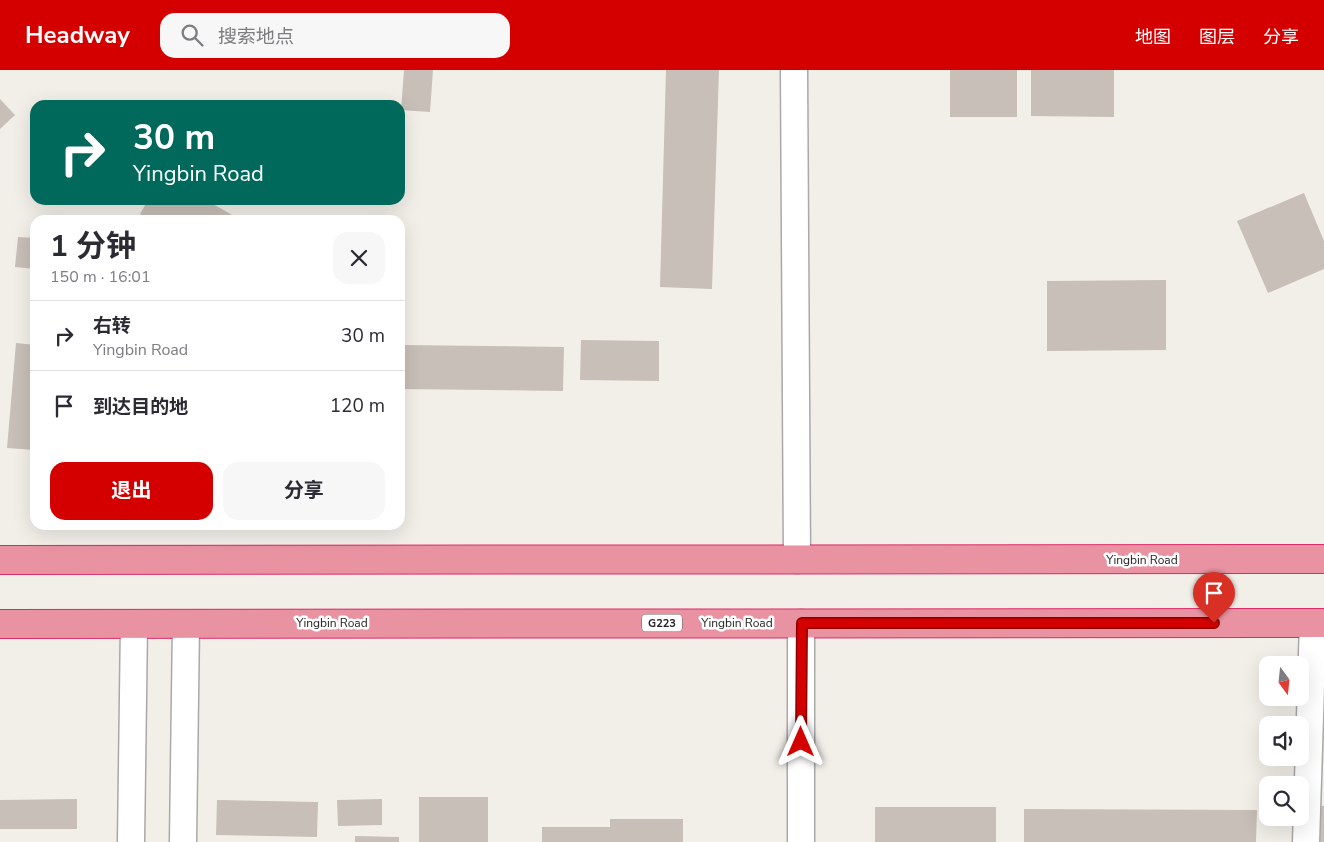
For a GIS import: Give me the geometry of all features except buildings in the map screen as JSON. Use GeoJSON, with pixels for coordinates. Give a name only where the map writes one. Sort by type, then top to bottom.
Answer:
{"type":"FeatureCollection","features":[{"type":"Feature","properties":{"kind":"highway","name":"Yingbin Road"},"geometry":{"type":"LineString","coordinates":[[0,560],[1324,559]]}},
{"type":"Feature","properties":{"kind":"highway","name":"Yingbin Road"},"geometry":{"type":"LineString","coordinates":[[0,624],[1318,623]]}},
{"type":"Feature","properties":{"kind":"street"},"geometry":{"type":"LineString","coordinates":[[794,70],[797,560]]}},
{"type":"Feature","properties":{"kind":"street"},"geometry":{"type":"LineString","coordinates":[[801,842],[802,623]]}},
{"type":"Feature","properties":{"kind":"street"},"geometry":{"type":"LineString","coordinates":[[1306,842],[1318,623]]}},
{"type":"Feature","properties":{"kind":"street"},"geometry":{"type":"LineString","coordinates":[[131,842],[134,624]]}},
{"type":"Feature","properties":{"kind":"street"},"geometry":{"type":"LineString","coordinates":[[183,842],[186,624]]}},
{"type":"Feature","properties":{"kind":"route"},"geometry":{"type":"LineString","coordinates":[[801,742],[802,623],[1214,623]]}}]}
